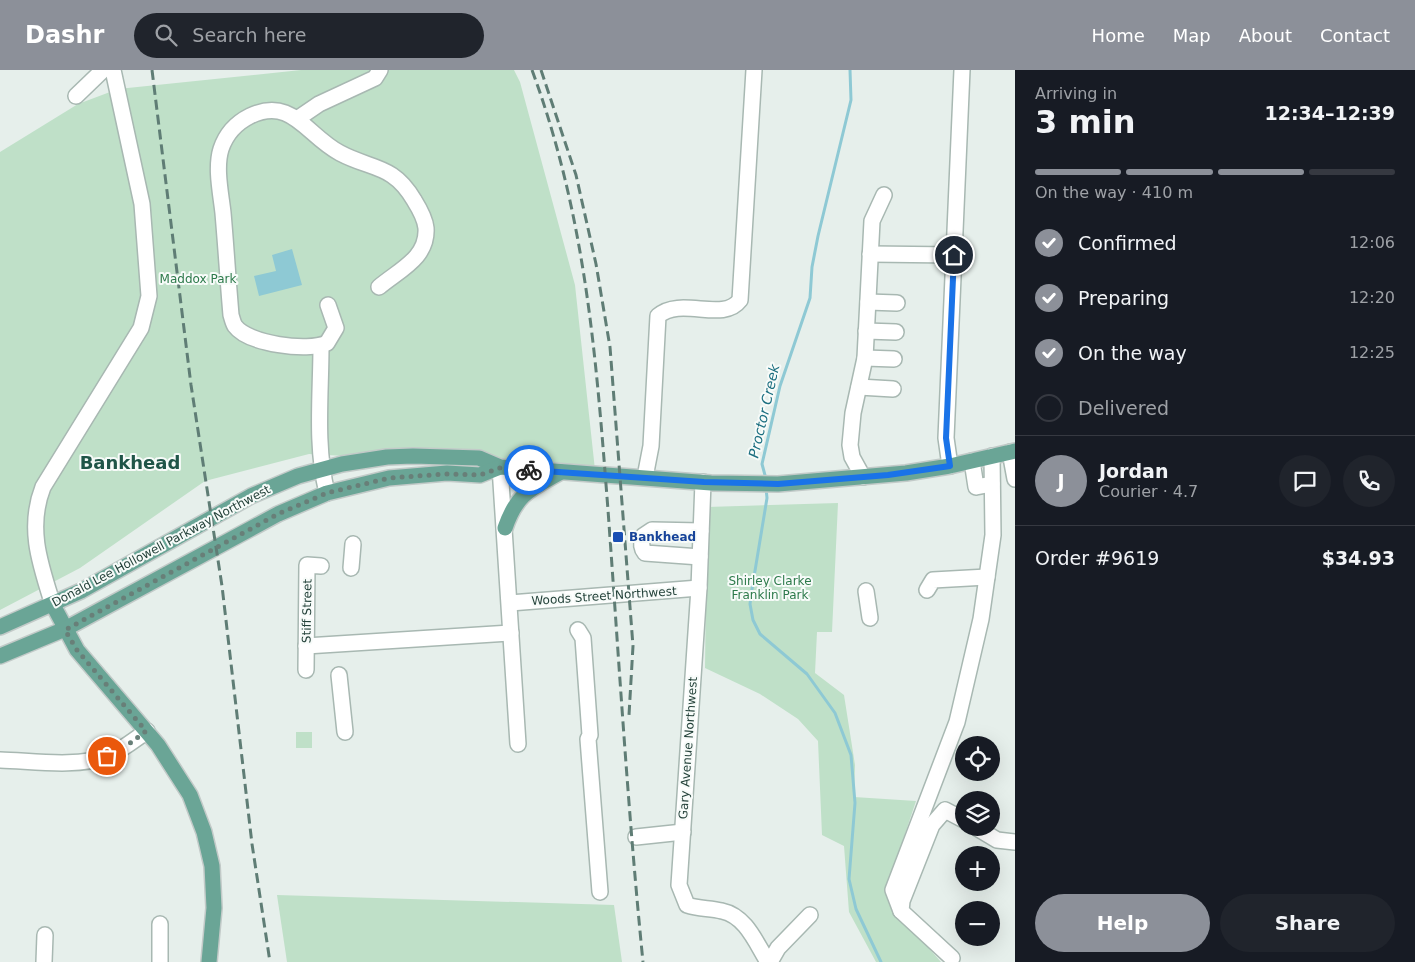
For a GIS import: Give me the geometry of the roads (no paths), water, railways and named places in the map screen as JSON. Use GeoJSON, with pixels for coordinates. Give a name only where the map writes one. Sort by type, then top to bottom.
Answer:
{"type":"FeatureCollection","features":[{"type":"Feature","properties":{"kind":"main road","name":"Donald Lee Hollowell Parkway Northwest"},"geometry":{"type":"LineString","coordinates":[[0,627],[53,604],[251,496],[298,476],[363,461],[413,456],[479,458],[500,468],[645,476],[704,482],[778,484],[863,477],[950,466],[1012,452]]}},
{"type":"Feature","properties":{"kind":"main road","name":"Donald Lee Hollowell Parkway Northwest"},"geometry":{"type":"LineString","coordinates":[[0,656],[65,630],[278,514],[327,493],[389,478],[447,474],[480,475],[500,468]]}},
{"type":"Feature","properties":{"kind":"main road"},"geometry":{"type":"LineString","coordinates":[[505,528],[511,510],[520,498],[561,472]]}},
{"type":"Feature","properties":{"kind":"main road"},"geometry":{"type":"LineString","coordinates":[[53,604],[77,650],[146,731],[182,780],[204,832],[214,885],[213,929],[209,960]]}},
{"type":"Feature","properties":{"kind":"street"},"geometry":{"type":"LineString","coordinates":[[76,96],[103,70]]}},
{"type":"Feature","properties":{"kind":"street"},"geometry":{"type":"LineString","coordinates":[[53,604],[34,536],[38,498],[141,328],[149,296],[142,204],[113,70]]}},
{"type":"Feature","properties":{"kind":"street"},"geometry":{"type":"LineString","coordinates":[[297,119],[319,104],[375,78],[380,70]]}},
{"type":"Feature","properties":{"kind":"street"},"geometry":{"type":"LineString","coordinates":[[645,476],[651,446],[658,316],[666,310],[680,308],[726,310],[740,300],[754,70]]}},
{"type":"Feature","properties":{"kind":"street"},"geometry":{"type":"LineString","coordinates":[[950,466],[953,438],[954,255],[962,70]]}},
{"type":"Feature","properties":{"kind":"street"},"geometry":{"type":"LineString","coordinates":[[328,305],[336,328],[327,343],[322,346],[307,348],[270,342],[244,333],[235,326],[231,315],[220,186],[220,151],[226,136],[239,121],[260,111],[276,109],[297,119],[311,134],[340,153],[389,172],[401,180],[421,212],[426,227],[422,250],[416,259],[380,287]]}},
{"type":"Feature","properties":{"kind":"street"},"geometry":{"type":"LineString","coordinates":[[863,477],[852,457],[850,444],[865,358],[872,221],[884,195]]}},
{"type":"Feature","properties":{"kind":"street"},"geometry":{"type":"LineString","coordinates":[[870,254],[954,255]]}},
{"type":"Feature","properties":{"kind":"street"},"geometry":{"type":"LineString","coordinates":[[868,302],[897,302]]}},
{"type":"Feature","properties":{"kind":"street"},"geometry":{"type":"LineString","coordinates":[[866,331],[896,332]]}},
{"type":"Feature","properties":{"kind":"street"},"geometry":{"type":"LineString","coordinates":[[322,346],[321,470],[327,493]]}},
{"type":"Feature","properties":{"kind":"street"},"geometry":{"type":"LineString","coordinates":[[865,358],[894,359]]}},
{"type":"Feature","properties":{"kind":"street"},"geometry":{"type":"LineString","coordinates":[[859,386],[893,389]]}},
{"type":"Feature","properties":{"kind":"street"},"geometry":{"type":"LineString","coordinates":[[1012,452],[1015,479]]}},
{"type":"Feature","properties":{"kind":"street"},"geometry":{"type":"LineString","coordinates":[[952,958],[901,911],[893,890],[957,722],[981,619],[993,535],[992,456]]}},
{"type":"Feature","properties":{"kind":"street"},"geometry":{"type":"LineString","coordinates":[[972,461],[976,487],[992,484]]}},
{"type":"Feature","properties":{"kind":"street"},"geometry":{"type":"LineString","coordinates":[[500,468],[518,744]]}},
{"type":"Feature","properties":{"kind":"street","name":"Gary Avenue Northwest"},"geometry":{"type":"LineString","coordinates":[[704,482],[699,588],[679,885],[687,905],[702,910],[722,910],[740,918],[769,962]]}},
{"type":"Feature","properties":{"kind":"street"},"geometry":{"type":"LineString","coordinates":[[700,557],[645,553],[642,549],[642,541],[643,536],[652,530],[702,531]]}},
{"type":"Feature","properties":{"kind":"street"},"geometry":{"type":"LineString","coordinates":[[352,568],[353,544]]}},
{"type":"Feature","properties":{"kind":"street","name":"Stiff Street"},"geometry":{"type":"LineString","coordinates":[[306,670],[307,565],[321,566]]}},
{"type":"Feature","properties":{"kind":"street"},"geometry":{"type":"LineString","coordinates":[[927,590],[933,580],[987,577]]}},
{"type":"Feature","properties":{"kind":"street","name":"Woods Street Northwest"},"geometry":{"type":"LineString","coordinates":[[510,603],[699,588]]}},
{"type":"Feature","properties":{"kind":"street"},"geometry":{"type":"LineString","coordinates":[[866,591],[870,618]]}},
{"type":"Feature","properties":{"kind":"street"},"geometry":{"type":"LineString","coordinates":[[578,630],[583,638],[590,735],[588,739],[600,892]]}},
{"type":"Feature","properties":{"kind":"street"},"geometry":{"type":"LineString","coordinates":[[306,646],[511,633]]}},
{"type":"Feature","properties":{"kind":"street"},"geometry":{"type":"LineString","coordinates":[[339,675],[345,732]]}},
{"type":"Feature","properties":{"kind":"street"},"geometry":{"type":"LineString","coordinates":[[0,760],[86,761],[107,756],[125,747],[146,731]]}},
{"type":"Feature","properties":{"kind":"street"},"geometry":{"type":"LineString","coordinates":[[901,911],[902,901],[932,825],[945,810],[955,815]]}},
{"type":"Feature","properties":{"kind":"street"},"geometry":{"type":"LineString","coordinates":[[636,837],[652,837],[683,832]]}},
{"type":"Feature","properties":{"kind":"street"},"geometry":{"type":"LineString","coordinates":[[990,836],[997,840],[1015,842]]}},
{"type":"Feature","properties":{"kind":"street"},"geometry":{"type":"LineString","coordinates":[[769,962],[778,948],[810,915]]}},
{"type":"Feature","properties":{"kind":"street"},"geometry":{"type":"LineString","coordinates":[[160,924],[160,962]]}},
{"type":"Feature","properties":{"kind":"street"},"geometry":{"type":"LineString","coordinates":[[44,962],[45,935]]}},
{"type":"Feature","properties":{"kind":"water"},"geometry":{"type":"Polygon","coordinates":[[[292,249],[302,285],[259,296],[254,276],[276,271],[272,255],[292,249]]]}},
{"type":"Feature","properties":{"kind":"waterway","name":"Proctor Creek"},"geometry":{"type":"LineString","coordinates":[[766,479],[762,464],[780,386],[810,298],[812,267],[818,236],[851,100],[850,70]]}},
{"type":"Feature","properties":{"kind":"waterway","name":"Proctor Creek"},"geometry":{"type":"LineString","coordinates":[[766,488],[767,498],[750,604],[753,620],[760,634],[807,674],[835,713],[851,755],[855,803],[849,879],[856,909],[881,962]]}},
{"type":"Feature","properties":{"kind":"railway"},"geometry":{"type":"LineString","coordinates":[[152,70],[191,385],[222,586],[252,844],[270,962]]}},
{"type":"Feature","properties":{"kind":"railway"},"geometry":{"type":"LineString","coordinates":[[532,70],[565,179],[577,233],[593,342],[604,453],[628,793],[643,962]]}},
{"type":"Feature","properties":{"kind":"railway"},"geometry":{"type":"LineString","coordinates":[[541,70],[576,175],[596,264],[610,347],[633,646],[629,715]]}},
{"type":"Feature","properties":{"kind":"place","name":"Bankhead"},"geometry":{"type":"Point","coordinates":[618,537]}},
{"type":"Feature","properties":{"kind":"district","name":"Bankhead"},"geometry":{"type":"Point","coordinates":[130,463]}},
{"type":"Feature","properties":{"kind":"park label","name":"Maddox Park"},"geometry":{"type":"Point","coordinates":[198,279]}},
{"type":"Feature","properties":{"kind":"park label","name":"Shirley Clarke Franklin Park"},"geometry":{"type":"Point","coordinates":[770,588]}}]}
